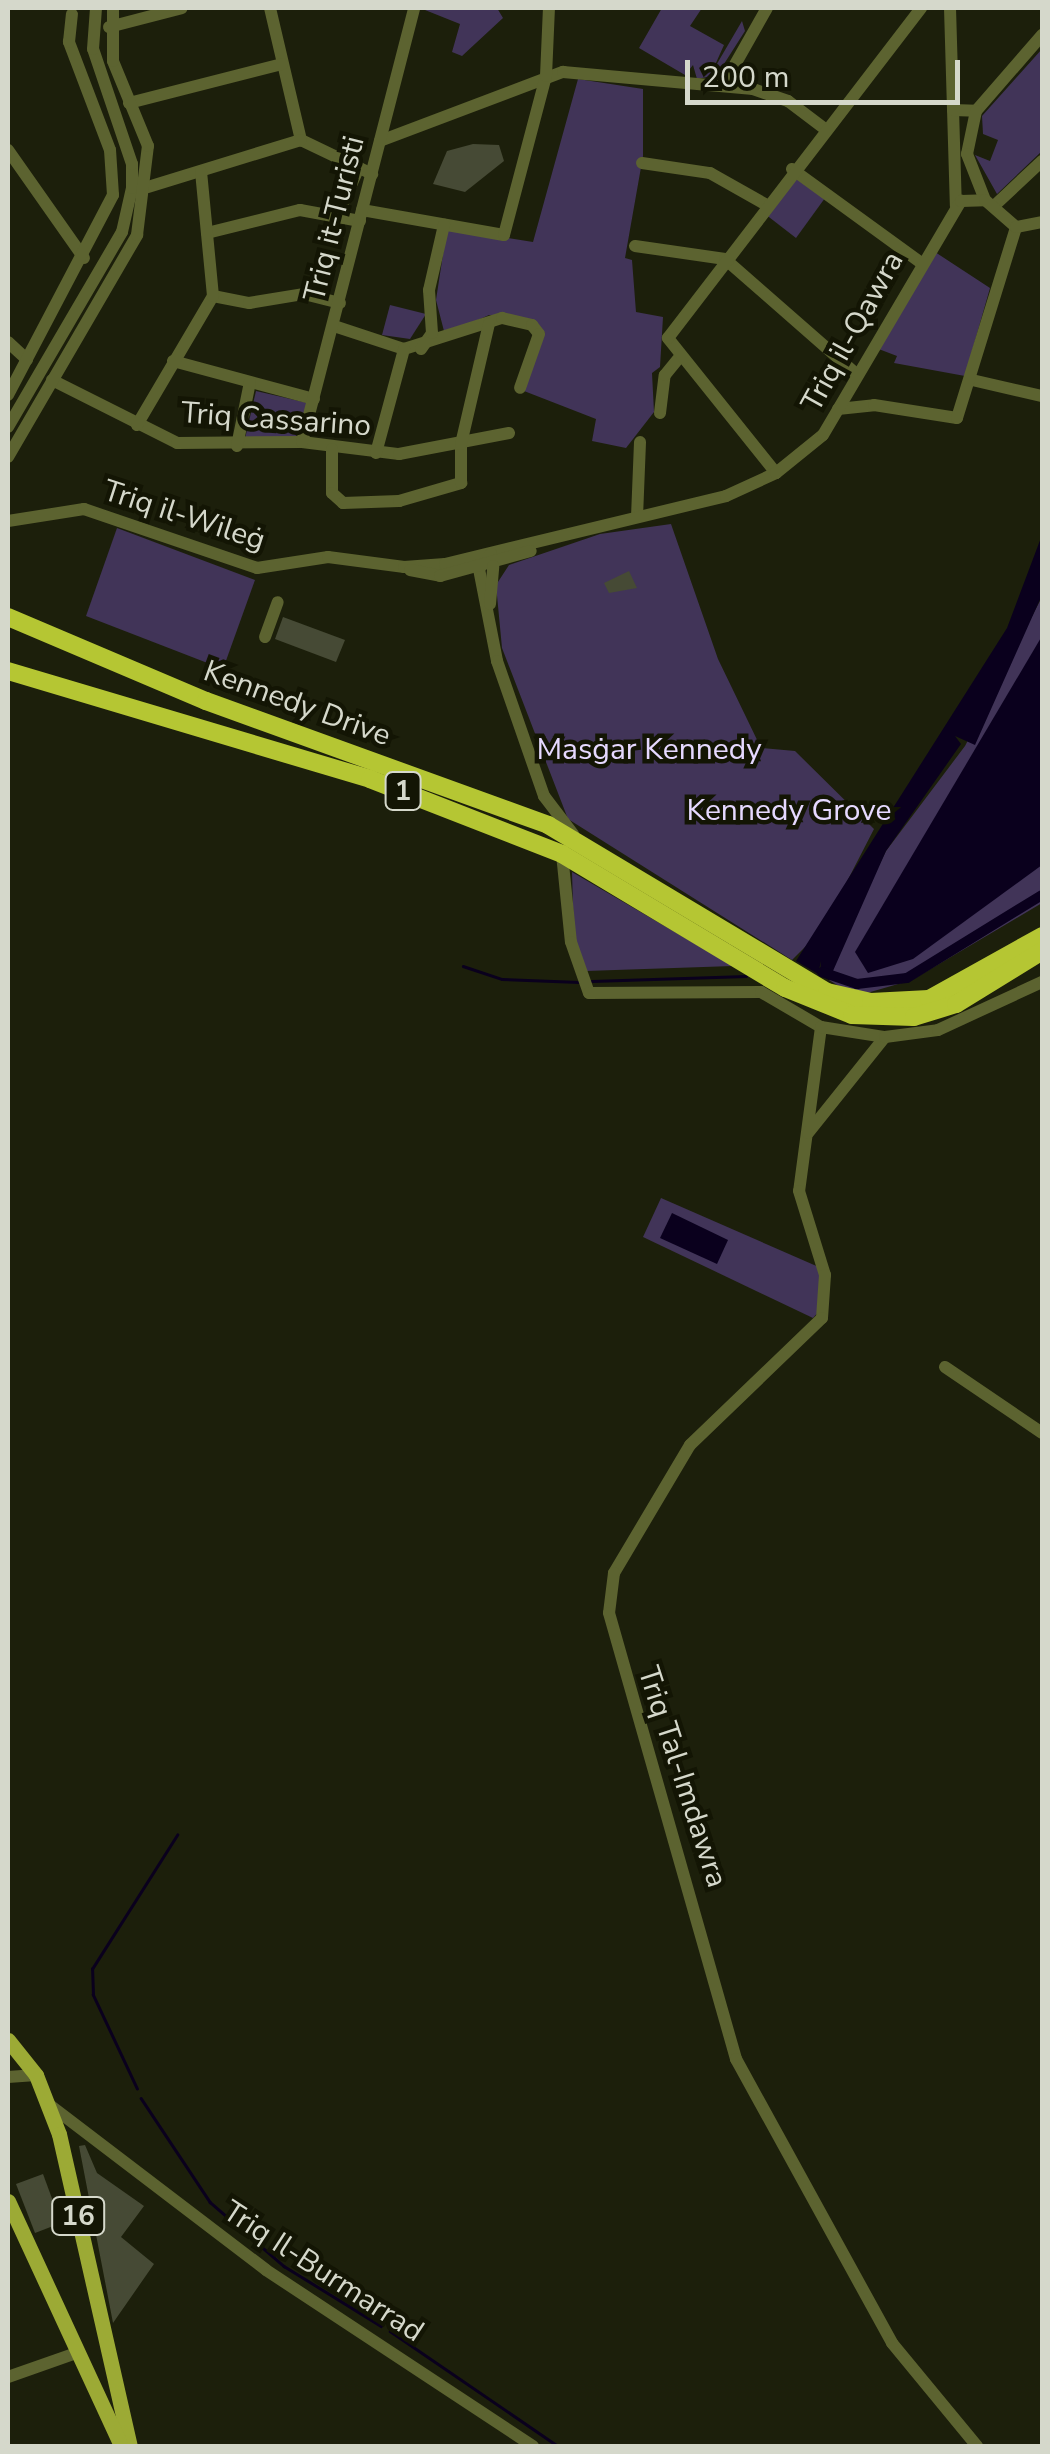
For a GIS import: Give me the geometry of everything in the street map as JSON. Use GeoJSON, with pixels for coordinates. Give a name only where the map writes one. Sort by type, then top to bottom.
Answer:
{"type":"FeatureCollection","features":[{"type":"Feature","properties":{"kind":"highway","name":"Kennedy Drive"},"geometry":{"type":"LineString","coordinates":[[8,617],[206,701],[528,818],[578,840],[822,998]]}},
{"type":"Feature","properties":{"kind":"highway","name":"Kennedy Drive"},"geometry":{"type":"LineString","coordinates":[[8,668],[370,779],[562,854],[822,998]]}},
{"type":"Feature","properties":{"kind":"highway","name":"1"},"geometry":{"type":"LineString","coordinates":[[822,998],[871,1002],[928,1000],[1042,936]]}},
{"type":"Feature","properties":{"kind":"highway","name":"1"},"geometry":{"type":"LineString","coordinates":[[822,998],[852,1016],[914,1017],[975,994],[1042,951]]}},
{"type":"Feature","properties":{"kind":"main road","name":"16"},"geometry":{"type":"LineString","coordinates":[[8,2040],[36,2076],[50,2106],[130,2446]]}},
{"type":"Feature","properties":{"kind":"main road","name":"16"},"geometry":{"type":"LineString","coordinates":[[8,2201],[122,2446]]}},
{"type":"Feature","properties":{"kind":"main road"},"geometry":{"type":"LineString","coordinates":[[82,2356],[108,2360]]}},
{"type":"Feature","properties":{"kind":"street"},"geometry":{"type":"LineString","coordinates":[[8,457],[137,236],[148,186],[148,146],[129,103],[109,27],[114,8]]}},
{"type":"Feature","properties":{"kind":"street"},"geometry":{"type":"LineString","coordinates":[[109,27],[182,8]]}},
{"type":"Feature","properties":{"kind":"street"},"geometry":{"type":"LineString","coordinates":[[270,8],[301,140]]}},
{"type":"Feature","properties":{"kind":"street","name":"Triq it-Turisti"},"geometry":{"type":"LineString","coordinates":[[338,214],[380,141],[414,8]]}},
{"type":"Feature","properties":{"kind":"street"},"geometry":{"type":"LineString","coordinates":[[207,233],[300,210],[444,224],[504,235],[546,76],[549,8]]}},
{"type":"Feature","properties":{"kind":"street"},"geometry":{"type":"LineString","coordinates":[[724,84],[768,8]]}},
{"type":"Feature","properties":{"kind":"street"},"geometry":{"type":"LineString","coordinates":[[776,473],[678,358],[668,338],[674,323],[765,204],[922,8]]}},
{"type":"Feature","properties":{"kind":"street"},"geometry":{"type":"LineString","coordinates":[[950,8],[956,206],[989,203],[1042,161]]}},
{"type":"Feature","properties":{"kind":"street"},"geometry":{"type":"LineString","coordinates":[[70,10],[96,10],[94,49]]}},
{"type":"Feature","properties":{"kind":"street"},"geometry":{"type":"LineString","coordinates":[[8,427],[122,232],[132,188],[132,164],[94,49],[70,10]]}},
{"type":"Feature","properties":{"kind":"street"},"geometry":{"type":"LineString","coordinates":[[8,396],[108,214],[114,178],[70,42],[70,10]]}},
{"type":"Feature","properties":{"kind":"street"},"geometry":{"type":"LineString","coordinates":[[1016,227],[989,203],[967,154],[976,111],[1042,35]]}},
{"type":"Feature","properties":{"kind":"street"},"geometry":{"type":"LineString","coordinates":[[129,103],[282,64]]}},
{"type":"Feature","properties":{"kind":"street"},"geometry":{"type":"LineString","coordinates":[[380,141],[546,76],[724,84],[788,101],[825,129]]}},
{"type":"Feature","properties":{"kind":"street"},"geometry":{"type":"LineString","coordinates":[[953,110],[976,111]]}},
{"type":"Feature","properties":{"kind":"street"},"geometry":{"type":"LineString","coordinates":[[148,186],[301,140],[365,170]]}},
{"type":"Feature","properties":{"kind":"street"},"geometry":{"type":"LineString","coordinates":[[8,150],[84,258]]}},
{"type":"Feature","properties":{"kind":"street"},"geometry":{"type":"LineString","coordinates":[[642,163],[710,173],[765,204]]}},
{"type":"Feature","properties":{"kind":"street"},"geometry":{"type":"LineString","coordinates":[[792,169],[920,262]]}},
{"type":"Feature","properties":{"kind":"street","name":"Triq it-Turisti"},"geometry":{"type":"LineString","coordinates":[[302,442],[361,215],[365,170]]}},
{"type":"Feature","properties":{"kind":"street"},"geometry":{"type":"LineString","coordinates":[[136,424],[213,296],[201,172]]}},
{"type":"Feature","properties":{"kind":"street","name":"Triq il-Qawra"},"geometry":{"type":"LineString","coordinates":[[569,535],[726,496],[776,473],[812,446],[838,409],[856,372],[956,206]]}},
{"type":"Feature","properties":{"kind":"street"},"geometry":{"type":"LineString","coordinates":[[1016,227],[1042,222]]}},
{"type":"Feature","properties":{"kind":"street"},"geometry":{"type":"LineString","coordinates":[[421,348],[432,333],[430,290],[444,224]]}},
{"type":"Feature","properties":{"kind":"street"},"geometry":{"type":"LineString","coordinates":[[838,409],[874,405],[958,418],[1016,227]]}},
{"type":"Feature","properties":{"kind":"street"},"geometry":{"type":"LineString","coordinates":[[636,246],[725,259],[856,372]]}},
{"type":"Feature","properties":{"kind":"street"},"geometry":{"type":"LineString","coordinates":[[213,296],[248,303],[304,294],[340,303]]}},
{"type":"Feature","properties":{"kind":"street"},"geometry":{"type":"LineString","coordinates":[[334,326],[404,349],[421,348],[502,318],[540,334],[520,388]]}},
{"type":"Feature","properties":{"kind":"street"},"geometry":{"type":"LineString","coordinates":[[332,449],[332,493],[343,503],[384,502],[461,483],[461,444],[489,324]]}},
{"type":"Feature","properties":{"kind":"street"},"geometry":{"type":"LineString","coordinates":[[8,342],[27,360]]}},
{"type":"Feature","properties":{"kind":"street"},"geometry":{"type":"LineString","coordinates":[[376,453],[404,349]]}},
{"type":"Feature","properties":{"kind":"street"},"geometry":{"type":"LineString","coordinates":[[660,412],[665,375],[678,358]]}},
{"type":"Feature","properties":{"kind":"street"},"geometry":{"type":"LineString","coordinates":[[174,361],[314,399]]}},
{"type":"Feature","properties":{"kind":"street","name":"Triq Cassarino"},"geometry":{"type":"LineString","coordinates":[[52,380],[177,444],[302,442],[376,453],[461,444],[509,432]]}},
{"type":"Feature","properties":{"kind":"street"},"geometry":{"type":"LineString","coordinates":[[972,380],[1042,396]]}},
{"type":"Feature","properties":{"kind":"street"},"geometry":{"type":"LineString","coordinates":[[236,446],[250,382]]}},
{"type":"Feature","properties":{"kind":"street"},"geometry":{"type":"LineString","coordinates":[[637,517],[640,442]]}},
{"type":"Feature","properties":{"kind":"street","name":"Triq il-Wileġ"},"geometry":{"type":"LineString","coordinates":[[11,516],[110,512],[270,570],[328,557],[440,576],[569,535]]}},
{"type":"Feature","properties":{"kind":"street"},"geometry":{"type":"LineString","coordinates":[[487,563],[490,636],[544,796],[578,840]]}},
{"type":"Feature","properties":{"kind":"street","name":"Triq il-Wileġ"},"geometry":{"type":"LineString","coordinates":[[404,567],[487,563]]}},
{"type":"Feature","properties":{"kind":"street"},"geometry":{"type":"LineString","coordinates":[[265,637],[278,602]]}},
{"type":"Feature","properties":{"kind":"street"},"geometry":{"type":"LineString","coordinates":[[528,818],[544,796]]}},
{"type":"Feature","properties":{"kind":"street"},"geometry":{"type":"LineString","coordinates":[[562,854],[571,942],[590,994],[760,992],[822,1028],[885,1037],[938,1030],[1042,982]]}},
{"type":"Feature","properties":{"kind":"street","name":"Triq Tal-Imdawra"},"geometry":{"type":"LineString","coordinates":[[822,1028],[799,1191],[826,1275],[822,1318],[690,1445],[614,1573],[610,1627],[736,2059],[892,2343],[976,2446]]}},
{"type":"Feature","properties":{"kind":"street"},"geometry":{"type":"LineString","coordinates":[[807,1133],[885,1037]]}},
{"type":"Feature","properties":{"kind":"street"},"geometry":{"type":"LineString","coordinates":[[945,1367],[1042,1433]]}},
{"type":"Feature","properties":{"kind":"street"},"geometry":{"type":"LineString","coordinates":[[8,2077],[36,2076]]}},
{"type":"Feature","properties":{"kind":"street","name":"Triq Il-Burmarrad"},"geometry":{"type":"LineString","coordinates":[[50,2106],[266,2270],[534,2446]]}},
{"type":"Feature","properties":{"kind":"street"},"geometry":{"type":"LineString","coordinates":[[61,2144],[88,2135]]}},
{"type":"Feature","properties":{"kind":"street"},"geometry":{"type":"LineString","coordinates":[[8,2377],[82,2356]]}},
{"type":"Feature","properties":{"kind":"green space"},"geometry":{"type":"Polygon","coordinates":[[[420,8],[497,8],[503,18],[462,56],[452,52],[460,24],[420,8]]]}},
{"type":"Feature","properties":{"kind":"green space"},"geometry":{"type":"Polygon","coordinates":[[[662,8],[702,8],[690,26],[724,45],[711,74],[742,21],[745,31],[717,75],[697,79],[693,65],[685,75],[639,48],[662,8]]]}},
{"type":"Feature","properties":{"kind":"green space"},"geometry":{"type":"Polygon","coordinates":[[[1042,49],[1042,151],[997,194],[975,155],[990,161],[998,140],[983,134],[982,116],[1042,49]]]}},
{"type":"Feature","properties":{"kind":"green space"},"geometry":{"type":"Polygon","coordinates":[[[578,79],[643,89],[643,156],[625,258],[632,260],[636,312],[663,317],[660,367],[652,373],[654,412],[626,448],[592,441],[596,419],[524,391],[545,333],[538,324],[489,315],[445,335],[436,300],[447,228],[533,242],[578,79]]]}},
{"type":"Feature","properties":{"kind":"green space"},"geometry":{"type":"Polygon","coordinates":[[[798,178],[825,198],[796,238],[765,214],[798,178]]]}},
{"type":"Feature","properties":{"kind":"green space"},"geometry":{"type":"Polygon","coordinates":[[[935,252],[990,288],[965,376],[894,363],[897,356],[876,348],[935,252]]]}},
{"type":"Feature","properties":{"kind":"green space"},"geometry":{"type":"Polygon","coordinates":[[[390,305],[426,314],[410,339],[382,335],[390,305]]]}},
{"type":"Feature","properties":{"kind":"green space"},"geometry":{"type":"Polygon","coordinates":[[[256,391],[308,403],[300,433],[286,442],[244,443],[256,391]]]}},
{"type":"Feature","properties":{"kind":"green space","name":"Masġar Kennedy"},"geometry":{"type":"Polygon","coordinates":[[[671,524],[718,659],[761,748],[795,751],[874,829],[822,930],[792,960],[568,819],[502,648],[496,585],[509,565],[600,534],[671,524]]]}},
{"type":"Feature","properties":{"kind":"green space"},"geometry":{"type":"Polygon","coordinates":[[[117,528],[255,580],[223,669],[86,616],[117,528]]]}},
{"type":"Feature","properties":{"kind":"green space"},"geometry":{"type":"Polygon","coordinates":[[[1042,597],[1042,903],[912,980],[867,993],[845,990],[829,980],[830,965],[886,851],[965,746],[1042,597]]]}},
{"type":"Feature","properties":{"kind":"green space"},"geometry":{"type":"Polygon","coordinates":[[[572,872],[733,966],[586,971],[574,940],[572,872]]]}},
{"type":"Feature","properties":{"kind":"green space"},"geometry":{"type":"Polygon","coordinates":[[[661,1198],[821,1268],[821,1309],[813,1318],[643,1237],[661,1198]]]}},
{"type":"Feature","properties":{"kind":"shaded area"},"geometry":{"type":"Polygon","coordinates":[[[1042,535],[1042,595],[975,745],[955,736],[961,744],[886,851],[829,980],[820,974],[821,961],[818,974],[796,961],[1007,628],[1042,535]]]}},
{"type":"Feature","properties":{"kind":"shaded area"},"geometry":{"type":"Polygon","coordinates":[[[1042,636],[1042,865],[913,959],[868,973],[855,952],[1042,636]]]}},
{"type":"Feature","properties":{"kind":"shaded area"},"geometry":{"type":"Polygon","coordinates":[[[672,1213],[728,1240],[717,1264],[660,1238],[672,1213]]]}},
{"type":"Feature","properties":{"kind":"building"},"geometry":{"type":"Polygon","coordinates":[[[473,144],[499,145],[504,161],[465,192],[433,184],[447,151],[473,144]]]}},
{"type":"Feature","properties":{"kind":"building"},"geometry":{"type":"Polygon","coordinates":[[[629,571],[637,588],[609,593],[604,583],[629,571]]]}},
{"type":"Feature","properties":{"kind":"building"},"geometry":{"type":"Polygon","coordinates":[[[283,617],[345,640],[336,662],[275,639],[283,617]]]}},
{"type":"Feature","properties":{"kind":"building"},"geometry":{"type":"Polygon","coordinates":[[[85,2145],[97,2173],[144,2206],[121,2237],[154,2264],[113,2323],[79,2146],[85,2145]]]}},
{"type":"Feature","properties":{"kind":"building"},"geometry":{"type":"Polygon","coordinates":[[[43,2174],[61,2223],[35,2233],[16,2184],[43,2174]]]}},
{"type":"Feature","properties":{"kind":"waterway"},"geometry":{"type":"LineString","coordinates":[[822,972],[857,984],[907,978],[1042,895]]}},
{"type":"Feature","properties":{"kind":"waterway"},"geometry":{"type":"LineString","coordinates":[[463,966],[502,979],[579,982]]}},
{"type":"Feature","properties":{"kind":"waterway"},"geometry":{"type":"LineString","coordinates":[[592,981],[746,976]]}},
{"type":"Feature","properties":{"kind":"waterway"},"geometry":{"type":"LineString","coordinates":[[137,2089],[93,1995],[92,1969],[177,1835]]}},
{"type":"Feature","properties":{"kind":"waterway"},"geometry":{"type":"LineString","coordinates":[[141,2098],[210,2202],[284,2266],[381,2326]]}},
{"type":"Feature","properties":{"kind":"waterway"},"geometry":{"type":"LineString","coordinates":[[390,2331],[558,2446]]}},
{"type":"Feature","properties":{"kind":"park label","name":"Kennedy Grove"},"geometry":{"type":"Point","coordinates":[789,811]}}]}
